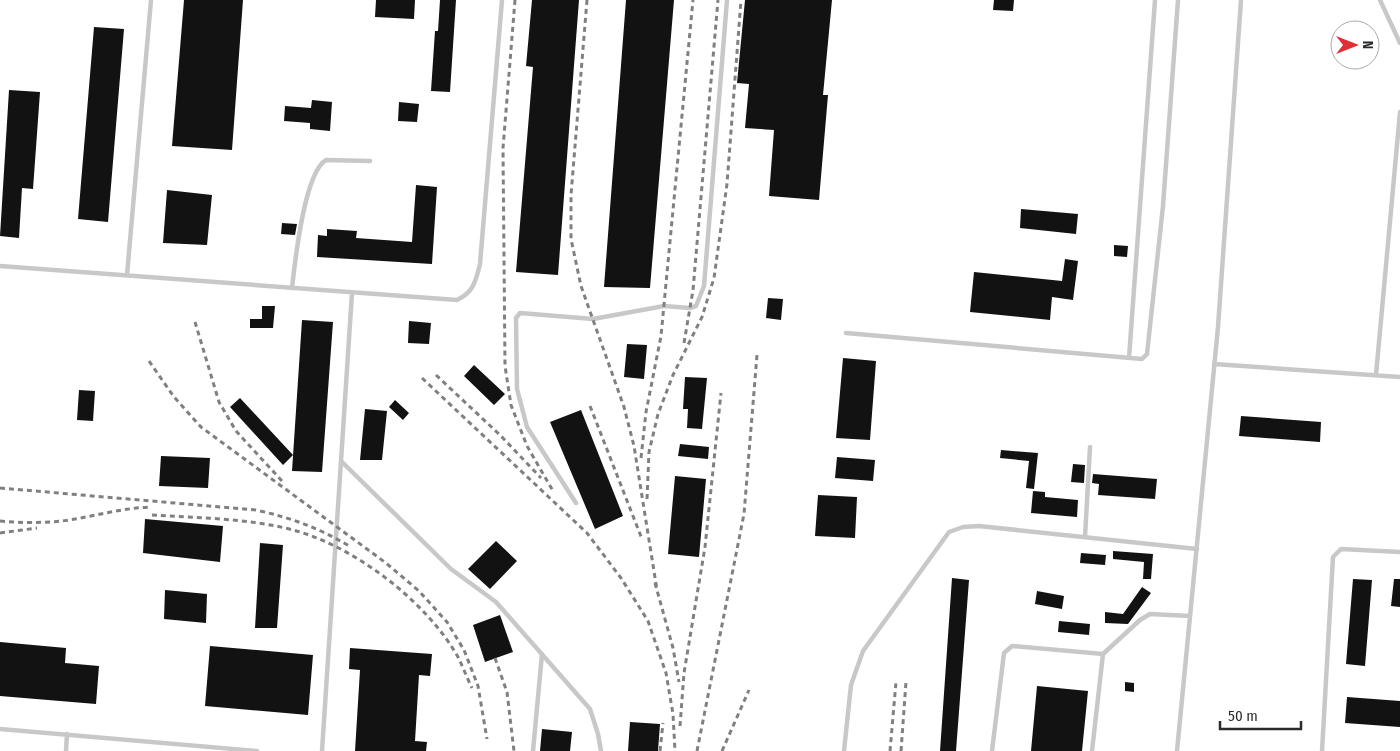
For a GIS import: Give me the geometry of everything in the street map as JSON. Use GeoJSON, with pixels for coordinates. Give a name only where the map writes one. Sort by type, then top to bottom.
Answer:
{"type":"FeatureCollection","features":[{"type":"Feature","properties":{"kind":"lane"},"geometry":{"type":"LineString","coordinates":[[128,275],[151,0]]}},
{"type":"Feature","properties":{"kind":"lane"},"geometry":{"type":"LineString","coordinates":[[0,266],[457,300],[466,296],[475,285],[480,264],[502,0]]}},
{"type":"Feature","properties":{"kind":"lane"},"geometry":{"type":"LineString","coordinates":[[576,503],[527,426],[517,389],[516,318],[520,314],[593,319],[664,306],[690,308],[696,306],[704,286],[727,0]]}},
{"type":"Feature","properties":{"kind":"lane"},"geometry":{"type":"LineString","coordinates":[[1129,358],[1155,0]]}},
{"type":"Feature","properties":{"kind":"lane"},"geometry":{"type":"LineString","coordinates":[[846,333],[1142,359],[1147,354],[1163,206],[1178,0]]}},
{"type":"Feature","properties":{"kind":"lane"},"geometry":{"type":"LineString","coordinates":[[1178,751],[1214,364],[1241,0]]}},
{"type":"Feature","properties":{"kind":"lane"},"geometry":{"type":"LineString","coordinates":[[1380,0],[1400,43]]}},
{"type":"Feature","properties":{"kind":"lane"},"geometry":{"type":"LineString","coordinates":[[1376,375],[1400,112]]}},
{"type":"Feature","properties":{"kind":"lane"},"geometry":{"type":"LineString","coordinates":[[292,288],[297,248],[309,190],[321,164],[326,160],[370,161]]}},
{"type":"Feature","properties":{"kind":"lane"},"geometry":{"type":"LineString","coordinates":[[322,751],[352,292]]}},
{"type":"Feature","properties":{"kind":"lane"},"geometry":{"type":"LineString","coordinates":[[1214,364],[1400,378]]}},
{"type":"Feature","properties":{"kind":"lane"},"geometry":{"type":"LineString","coordinates":[[1085,537],[1090,447]]}},
{"type":"Feature","properties":{"kind":"lane"},"geometry":{"type":"LineString","coordinates":[[341,461],[451,569],[496,602],[590,709],[601,751]]}},
{"type":"Feature","properties":{"kind":"lane"},"geometry":{"type":"LineString","coordinates":[[844,751],[851,685],[863,651],[949,532],[963,527],[980,526],[1197,549]]}},
{"type":"Feature","properties":{"kind":"lane"},"geometry":{"type":"LineString","coordinates":[[1322,751],[1333,557],[1342,549],[1400,552]]}},
{"type":"Feature","properties":{"kind":"lane"},"geometry":{"type":"LineString","coordinates":[[1092,751],[1103,654],[1140,620],[1150,614],[1190,616]]}},
{"type":"Feature","properties":{"kind":"lane"},"geometry":{"type":"LineString","coordinates":[[992,751],[1004,653],[1012,646],[1103,654]]}},
{"type":"Feature","properties":{"kind":"lane"},"geometry":{"type":"LineString","coordinates":[[533,751],[542,654]]}},
{"type":"Feature","properties":{"kind":"lane"},"geometry":{"type":"LineString","coordinates":[[0,728],[257,751]]}},
{"type":"Feature","properties":{"kind":"lane"},"geometry":{"type":"LineString","coordinates":[[66,751],[67,734]]}},
{"type":"Feature","properties":{"kind":"building"},"geometry":{"type":"Polygon","coordinates":[[[184,0],[243,0],[232,150],[172,146],[184,0]]]}},
{"type":"Feature","properties":{"kind":"building"},"geometry":{"type":"Polygon","coordinates":[[[376,0],[415,0],[414,19],[375,17],[376,0]]]}},
{"type":"Feature","properties":{"kind":"building"},"geometry":{"type":"Polygon","coordinates":[[[440,0],[456,0],[450,92],[431,91],[435,31],[438,31],[440,0]]]}},
{"type":"Feature","properties":{"kind":"building"},"geometry":{"type":"Polygon","coordinates":[[[532,0],[579,0],[558,275],[516,272],[533,67],[526,66],[532,0]]]}},
{"type":"Feature","properties":{"kind":"building"},"geometry":{"type":"Polygon","coordinates":[[[626,0],[674,0],[650,288],[604,287],[626,0]]]}},
{"type":"Feature","properties":{"kind":"building"},"geometry":{"type":"Polygon","coordinates":[[[745,0],[832,0],[823,95],[828,95],[819,200],[769,196],[774,130],[745,128],[749,84],[737,83],[745,0]]]}},
{"type":"Feature","properties":{"kind":"building"},"geometry":{"type":"Polygon","coordinates":[[[994,0],[1014,0],[1013,11],[993,10],[994,0]]]}},
{"type":"Feature","properties":{"kind":"building"},"geometry":{"type":"Polygon","coordinates":[[[94,27],[124,29],[108,222],[78,219],[94,27]]]}},
{"type":"Feature","properties":{"kind":"building"},"geometry":{"type":"Polygon","coordinates":[[[9,90],[40,92],[33,189],[22,188],[19,238],[0,236],[9,90]]]}},
{"type":"Feature","properties":{"kind":"building"},"geometry":{"type":"Polygon","coordinates":[[[312,100],[332,102],[330,131],[310,129],[310,123],[284,121],[285,106],[311,108],[312,100]]]}},
{"type":"Feature","properties":{"kind":"building"},"geometry":{"type":"Polygon","coordinates":[[[399,102],[419,104],[417,122],[398,121],[399,102]]]}},
{"type":"Feature","properties":{"kind":"building"},"geometry":{"type":"Polygon","coordinates":[[[416,185],[437,187],[432,264],[317,257],[318,235],[327,236],[327,229],[357,231],[356,238],[412,242],[416,185]]]}},
{"type":"Feature","properties":{"kind":"building"},"geometry":{"type":"Polygon","coordinates":[[[167,190],[212,195],[207,245],[163,243],[167,190]]]}},
{"type":"Feature","properties":{"kind":"building"},"geometry":{"type":"Polygon","coordinates":[[[1021,209],[1078,214],[1076,234],[1020,228],[1021,209]]]}},
{"type":"Feature","properties":{"kind":"building"},"geometry":{"type":"Polygon","coordinates":[[[282,223],[297,224],[295,235],[281,234],[282,223]]]}},
{"type":"Feature","properties":{"kind":"building"},"geometry":{"type":"Polygon","coordinates":[[[1114,245],[1128,246],[1127,257],[1114,256],[1114,245]]]}},
{"type":"Feature","properties":{"kind":"building"},"geometry":{"type":"Polygon","coordinates":[[[1065,259],[1078,261],[1073,300],[1052,297],[1050,320],[970,312],[974,272],[1062,281],[1065,259]]]}},
{"type":"Feature","properties":{"kind":"building"},"geometry":{"type":"Polygon","coordinates":[[[768,298],[783,299],[781,320],[766,318],[768,298]]]}},
{"type":"Feature","properties":{"kind":"building"},"geometry":{"type":"Polygon","coordinates":[[[262,306],[275,306],[273,328],[250,328],[250,319],[262,319],[262,306]]]}},
{"type":"Feature","properties":{"kind":"building"},"geometry":{"type":"Polygon","coordinates":[[[302,320],[333,322],[322,472],[292,471],[302,320]]]}},
{"type":"Feature","properties":{"kind":"building"},"geometry":{"type":"Polygon","coordinates":[[[409,321],[431,323],[429,344],[408,343],[409,321]]]}},
{"type":"Feature","properties":{"kind":"building"},"geometry":{"type":"Polygon","coordinates":[[[627,344],[647,345],[644,379],[624,377],[627,344]]]}},
{"type":"Feature","properties":{"kind":"building"},"geometry":{"type":"Polygon","coordinates":[[[843,358],[876,361],[870,440],[836,438],[843,358]]]}},
{"type":"Feature","properties":{"kind":"building"},"geometry":{"type":"Polygon","coordinates":[[[474,365],[505,394],[494,405],[464,376],[474,365]]]}},
{"type":"Feature","properties":{"kind":"building"},"geometry":{"type":"Polygon","coordinates":[[[685,377],[707,378],[702,429],[687,428],[688,409],[683,409],[685,377]]]}},
{"type":"Feature","properties":{"kind":"building"},"geometry":{"type":"Polygon","coordinates":[[[79,390],[95,391],[93,421],[77,420],[79,390]]]}},
{"type":"Feature","properties":{"kind":"building"},"geometry":{"type":"Polygon","coordinates":[[[240,398],[293,455],[283,465],[230,407],[240,398]]]}},
{"type":"Feature","properties":{"kind":"building"},"geometry":{"type":"Polygon","coordinates":[[[395,400],[409,413],[403,420],[389,407],[395,400]]]}},
{"type":"Feature","properties":{"kind":"building"},"geometry":{"type":"Polygon","coordinates":[[[365,409],[387,411],[382,460],[360,460],[365,409]]]}},
{"type":"Feature","properties":{"kind":"building"},"geometry":{"type":"Polygon","coordinates":[[[581,410],[623,516],[595,529],[550,422],[581,410]]]}},
{"type":"Feature","properties":{"kind":"building"},"geometry":{"type":"Polygon","coordinates":[[[1241,416],[1321,422],[1320,442],[1239,436],[1241,416]]]}},
{"type":"Feature","properties":{"kind":"building"},"geometry":{"type":"Polygon","coordinates":[[[680,444],[709,447],[708,459],[678,456],[680,444]]]}},
{"type":"Feature","properties":{"kind":"building"},"geometry":{"type":"Polygon","coordinates":[[[1001,450],[1038,453],[1034,489],[1026,488],[1029,461],[1000,458],[1001,450]]]}},
{"type":"Feature","properties":{"kind":"building"},"geometry":{"type":"Polygon","coordinates":[[[161,456],[210,458],[208,488],[159,486],[161,456]]]}},
{"type":"Feature","properties":{"kind":"building"},"geometry":{"type":"Polygon","coordinates":[[[837,457],[875,460],[873,481],[835,478],[837,457]]]}},
{"type":"Feature","properties":{"kind":"building"},"geometry":{"type":"Polygon","coordinates":[[[1073,464],[1085,465],[1084,483],[1071,482],[1073,464]]]}},
{"type":"Feature","properties":{"kind":"building"},"geometry":{"type":"Polygon","coordinates":[[[1093,474],[1157,479],[1155,499],[1098,495],[1099,484],[1092,483],[1093,474]]]}},
{"type":"Feature","properties":{"kind":"building"},"geometry":{"type":"Polygon","coordinates":[[[675,476],[706,479],[699,557],[668,554],[675,476]]]}},
{"type":"Feature","properties":{"kind":"building"},"geometry":{"type":"Polygon","coordinates":[[[1033,491],[1045,492],[1045,497],[1078,500],[1077,517],[1031,513],[1033,491]]]}},
{"type":"Feature","properties":{"kind":"building"},"geometry":{"type":"Polygon","coordinates":[[[818,495],[857,497],[855,538],[815,536],[818,495]]]}},
{"type":"Feature","properties":{"kind":"building"},"geometry":{"type":"Polygon","coordinates":[[[145,519],[223,526],[220,562],[143,553],[145,519]]]}},
{"type":"Feature","properties":{"kind":"building"},"geometry":{"type":"Polygon","coordinates":[[[496,541],[517,561],[490,589],[468,569],[496,541]]]}},
{"type":"Feature","properties":{"kind":"building"},"geometry":{"type":"Polygon","coordinates":[[[260,543],[283,545],[277,628],[255,628],[260,543]]]}},
{"type":"Feature","properties":{"kind":"building"},"geometry":{"type":"Polygon","coordinates":[[[1113,551],[1153,554],[1151,579],[1143,579],[1144,562],[1113,559],[1113,551]]]}},
{"type":"Feature","properties":{"kind":"building"},"geometry":{"type":"Polygon","coordinates":[[[1081,553],[1106,555],[1105,565],[1080,563],[1081,553]]]}},
{"type":"Feature","properties":{"kind":"building"},"geometry":{"type":"Polygon","coordinates":[[[952,578],[969,580],[956,751],[940,751],[952,578]]]}},
{"type":"Feature","properties":{"kind":"building"},"geometry":{"type":"Polygon","coordinates":[[[1353,579],[1372,580],[1365,666],[1346,664],[1353,579]]]}},
{"type":"Feature","properties":{"kind":"building"},"geometry":{"type":"Polygon","coordinates":[[[1394,579],[1400,579],[1400,607],[1391,606],[1394,579]]]}},
{"type":"Feature","properties":{"kind":"building"},"geometry":{"type":"Polygon","coordinates":[[[1142,587],[1151,593],[1128,624],[1105,623],[1105,612],[1123,614],[1142,587]]]}},
{"type":"Feature","properties":{"kind":"building"},"geometry":{"type":"Polygon","coordinates":[[[165,590],[207,594],[206,623],[164,619],[165,590]]]}},
{"type":"Feature","properties":{"kind":"building"},"geometry":{"type":"Polygon","coordinates":[[[1037,591],[1064,596],[1062,609],[1035,604],[1037,591]]]}},
{"type":"Feature","properties":{"kind":"building"},"geometry":{"type":"Polygon","coordinates":[[[500,615],[513,652],[485,662],[473,625],[500,615]]]}},
{"type":"Feature","properties":{"kind":"building"},"geometry":{"type":"Polygon","coordinates":[[[1059,621],[1090,624],[1089,635],[1058,632],[1059,621]]]}},
{"type":"Feature","properties":{"kind":"building"},"geometry":{"type":"Polygon","coordinates":[[[0,642],[66,648],[65,663],[99,666],[96,704],[0,696],[0,642]]]}},
{"type":"Feature","properties":{"kind":"building"},"geometry":{"type":"Polygon","coordinates":[[[210,646],[313,655],[308,715],[205,706],[210,646]]]}},
{"type":"Feature","properties":{"kind":"building"},"geometry":{"type":"Polygon","coordinates":[[[350,648],[432,654],[430,676],[419,675],[415,741],[427,742],[426,751],[355,751],[360,670],[349,669],[350,648]]]}},
{"type":"Feature","properties":{"kind":"building"},"geometry":{"type":"Polygon","coordinates":[[[1125,682],[1134,683],[1134,692],[1125,691],[1125,682]]]}},
{"type":"Feature","properties":{"kind":"building"},"geometry":{"type":"Polygon","coordinates":[[[1037,686],[1088,691],[1082,751],[1031,751],[1037,686]]]}},
{"type":"Feature","properties":{"kind":"building"},"geometry":{"type":"Polygon","coordinates":[[[1347,697],[1400,701],[1400,727],[1345,723],[1347,697]]]}},
{"type":"Feature","properties":{"kind":"building"},"geometry":{"type":"Polygon","coordinates":[[[630,722],[660,724],[658,751],[628,751],[630,722]]]}},
{"type":"Feature","properties":{"kind":"building"},"geometry":{"type":"Polygon","coordinates":[[[542,729],[572,732],[570,751],[540,751],[542,729]]]}},
{"type":"Feature","properties":{"kind":"railway"},"geometry":{"type":"LineString","coordinates":[[515,0],[503,148],[505,366],[511,405],[527,446],[553,491]]}},
{"type":"Feature","properties":{"kind":"railway"},"geometry":{"type":"LineString","coordinates":[[587,0],[571,195],[571,239],[581,286],[624,407],[634,446],[657,590]]}},
{"type":"Feature","properties":{"kind":"railway"},"geometry":{"type":"LineString","coordinates":[[641,458],[646,412],[661,336],[693,0]]}},
{"type":"Feature","properties":{"kind":"railway"},"geometry":{"type":"LineString","coordinates":[[684,343],[693,290],[718,0]]}},
{"type":"Feature","properties":{"kind":"railway"},"geometry":{"type":"LineString","coordinates":[[647,499],[649,452],[658,414],[673,375],[702,317],[714,278],[727,184],[741,0]]}},
{"type":"Feature","properties":{"kind":"railway"},"geometry":{"type":"LineString","coordinates":[[195,322],[219,402],[236,431],[282,481]]}},
{"type":"Feature","properties":{"kind":"railway"},"geometry":{"type":"LineString","coordinates":[[697,751],[744,514],[757,355]]}},
{"type":"Feature","properties":{"kind":"railway"},"geometry":{"type":"LineString","coordinates":[[149,361],[174,397],[201,427],[386,563],[419,591],[447,622],[464,650],[478,686],[487,739]]}},
{"type":"Feature","properties":{"kind":"railway"},"geometry":{"type":"LineString","coordinates":[[436,375],[501,436],[541,478]]}},
{"type":"Feature","properties":{"kind":"railway"},"geometry":{"type":"LineString","coordinates":[[422,378],[587,533],[621,578],[648,621],[666,673],[673,714],[675,751]]}},
{"type":"Feature","properties":{"kind":"railway"},"geometry":{"type":"LineString","coordinates":[[680,726],[684,673],[705,547],[721,393]]}},
{"type":"Feature","properties":{"kind":"railway"},"geometry":{"type":"LineString","coordinates":[[590,406],[642,539]]}},
{"type":"Feature","properties":{"kind":"railway"},"geometry":{"type":"LineString","coordinates":[[0,488],[256,510],[305,524],[351,547]]}},
{"type":"Feature","properties":{"kind":"railway"},"geometry":{"type":"LineString","coordinates":[[0,521],[62,521],[151,507]]}},
{"type":"Feature","properties":{"kind":"railway"},"geometry":{"type":"LineString","coordinates":[[152,515],[252,522],[309,535],[334,546],[383,576],[406,594],[426,614],[444,635],[458,657],[472,688]]}},
{"type":"Feature","properties":{"kind":"railway"},"geometry":{"type":"LineString","coordinates":[[0,533],[37,528]]}},
{"type":"Feature","properties":{"kind":"railway"},"geometry":{"type":"LineString","coordinates":[[655,583],[673,648],[679,682]]}},
{"type":"Feature","properties":{"kind":"railway"},"geometry":{"type":"LineString","coordinates":[[495,658],[507,692],[514,751]]}},
{"type":"Feature","properties":{"kind":"railway"},"geometry":{"type":"LineString","coordinates":[[890,751],[896,682]]}},
{"type":"Feature","properties":{"kind":"railway"},"geometry":{"type":"LineString","coordinates":[[901,751],[906,682]]}},
{"type":"Feature","properties":{"kind":"railway"},"geometry":{"type":"LineString","coordinates":[[722,751],[749,690]]}},
{"type":"Feature","properties":{"kind":"railway"},"geometry":{"type":"LineString","coordinates":[[660,751],[663,723]]}}]}
